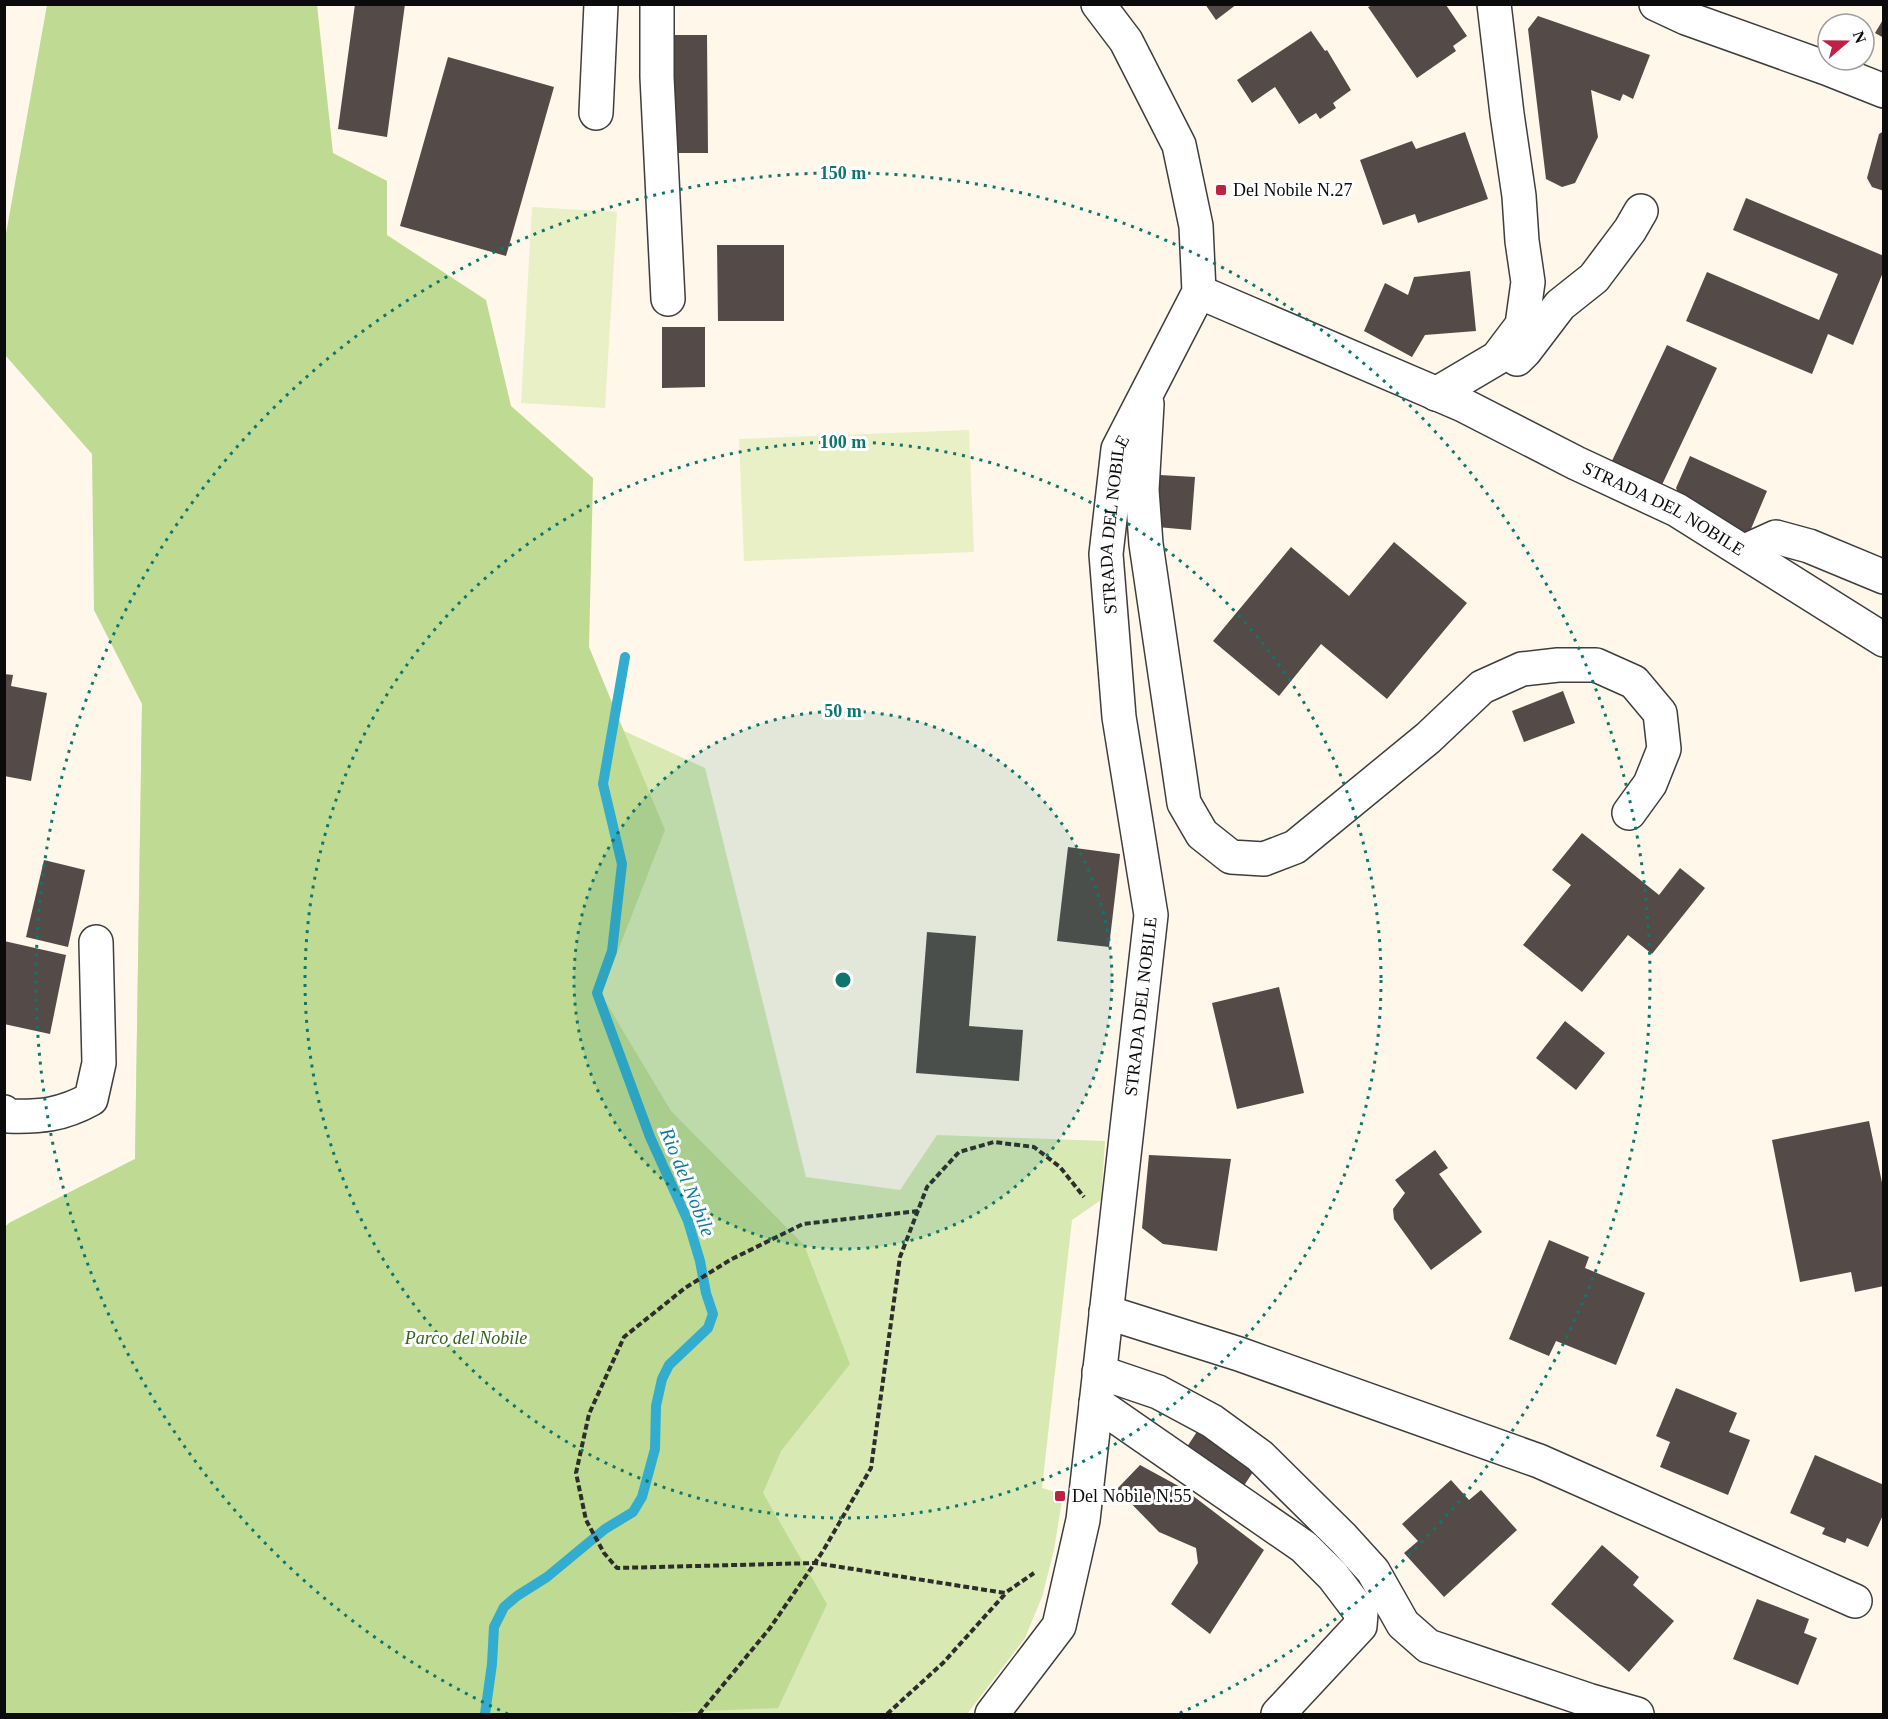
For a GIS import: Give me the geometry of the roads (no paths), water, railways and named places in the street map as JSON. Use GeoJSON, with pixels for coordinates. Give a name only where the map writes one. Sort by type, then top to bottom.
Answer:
{"type":"FeatureCollection","features":[{"type":"Feature","properties":{"kind":"street"},"geometry":{"type":"LineString","coordinates":[[596,113],[601,4]]}},
{"type":"Feature","properties":{"kind":"street"},"geometry":{"type":"LineString","coordinates":[[657,4],[657,77],[668,299]]}},
{"type":"Feature","properties":{"kind":"street"},"geometry":{"type":"LineString","coordinates":[[1098,4],[1126,41],[1179,145],[1196,226],[1199,292]]}},
{"type":"Feature","properties":{"kind":"street"},"geometry":{"type":"LineString","coordinates":[[1450,399],[1497,358],[1522,325],[1528,282],[1494,4]]}},
{"type":"Feature","properties":{"kind":"street"},"geometry":{"type":"LineString","coordinates":[[1656,4],[1686,18],[1884,91]]}},
{"type":"Feature","properties":{"kind":"street"},"geometry":{"type":"LineString","coordinates":[[1450,399],[1497,379],[1525,351],[1560,305],[1594,278],[1630,230],[1641,211]]}},
{"type":"Feature","properties":{"kind":"street","name":"STRADA DEL NOBILE"},"geometry":{"type":"LineString","coordinates":[[992,1714],[1059,1626],[1083,1520],[1151,915],[1119,717],[1106,554],[1118,449],[1199,292],[1450,399],[1576,463],[1677,510],[1884,640]]}},
{"type":"Feature","properties":{"kind":"street"},"geometry":{"type":"LineString","coordinates":[[1148,390],[1142,490],[1146,544],[1184,803],[1202,834],[1231,857],[1264,859],[1295,847],[1428,738],[1482,687],[1521,669],[1558,665],[1596,665],[1634,682],[1660,713],[1664,749],[1650,784],[1629,813]]}},
{"type":"Feature","properties":{"kind":"street"},"geometry":{"type":"LineString","coordinates":[[1745,551],[1776,537],[1809,546],[1884,577]]}},
{"type":"Feature","properties":{"kind":"street"},"geometry":{"type":"LineString","coordinates":[[6,1117],[34,1117],[71,1110],[91,1099],[99,1063],[96,942]]}},
{"type":"Feature","properties":{"kind":"street"},"geometry":{"type":"LineString","coordinates":[[1106,1312],[1239,1354],[1539,1461],[1855,1601]]}},
{"type":"Feature","properties":{"kind":"street"},"geometry":{"type":"LineString","coordinates":[[1097,1388],[1304,1547],[1333,1576],[1361,1613],[1360,1626],[1278,1714]]}},
{"type":"Feature","properties":{"kind":"street"},"geometry":{"type":"LineString","coordinates":[[1097,1388],[1158,1392],[1212,1421],[1260,1456],[1373,1571],[1403,1624],[1428,1646],[1588,1700],[1637,1714]]}},
{"type":"Feature","properties":{"kind":"waterway","name":"Rio del Nobile"},"geometry":{"type":"LineString","coordinates":[[485,1714],[492,1664],[494,1627],[504,1607],[547,1577],[605,1529],[633,1512],[642,1497],[655,1449],[656,1406],[662,1379],[669,1365],[708,1328],[713,1314],[688,1221],[650,1137],[597,993],[612,951],[622,864],[603,784],[625,657]]}},
{"type":"Feature","properties":{"kind":"place","name":"Del Nobile N.27"},"geometry":{"type":"Point","coordinates":[1221,190]}},
{"type":"Feature","properties":{"kind":"place","name":"Del Nobile N.55"},"geometry":{"type":"Point","coordinates":[1060,1496]}},
{"type":"Feature","properties":{"kind":"park label","name":"Parco del Nobile"},"geometry":{"type":"Point","coordinates":[466,1338]}}]}
